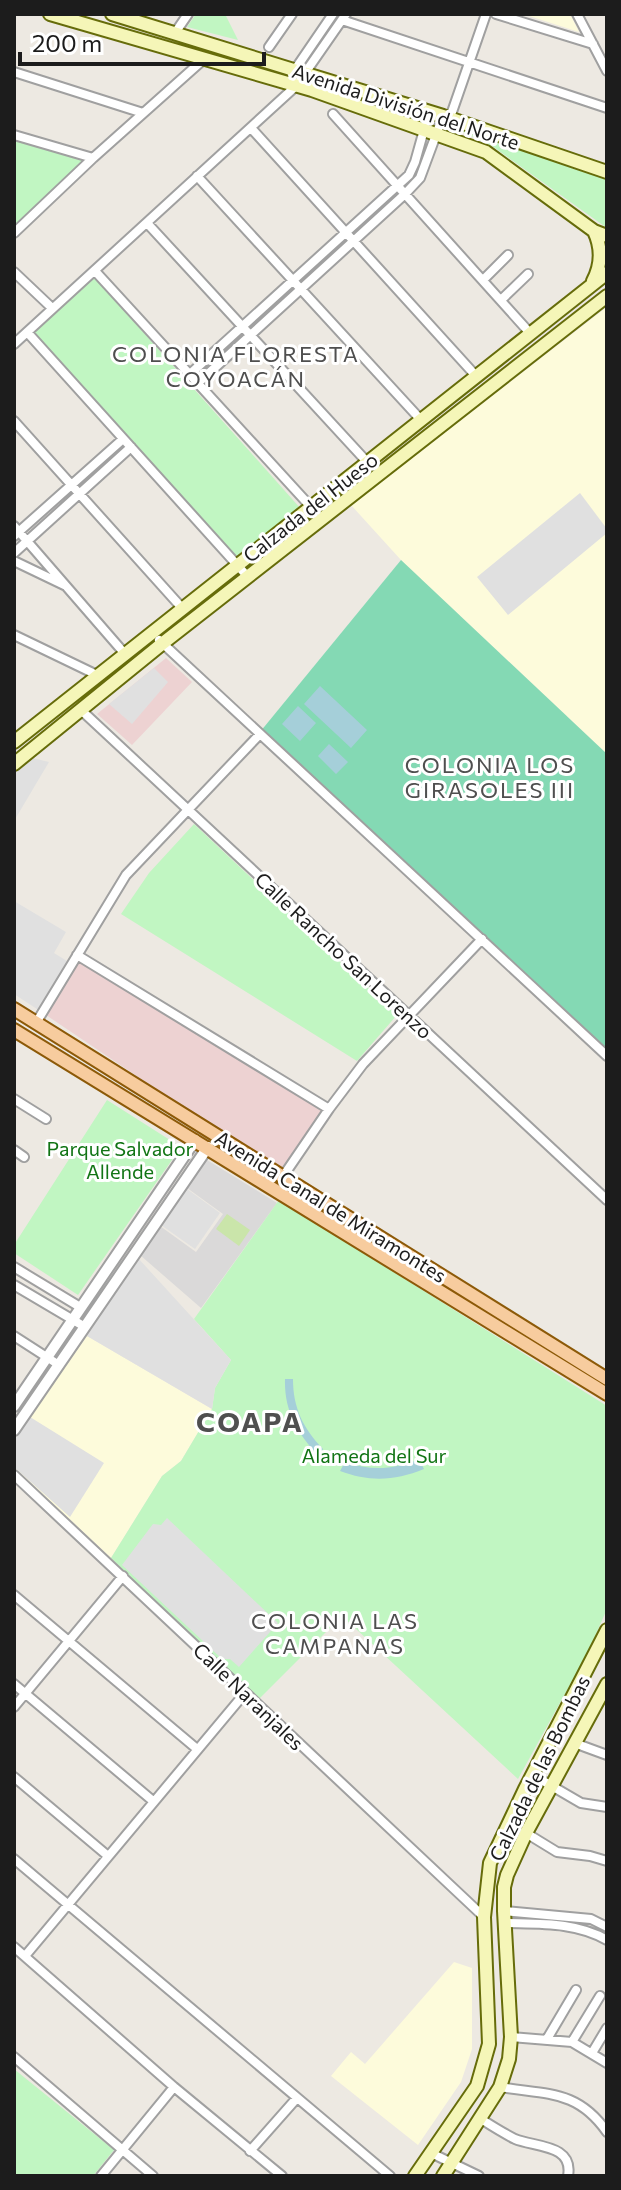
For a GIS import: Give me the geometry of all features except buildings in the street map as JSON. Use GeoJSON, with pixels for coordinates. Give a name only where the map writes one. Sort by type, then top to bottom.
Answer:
{"type":"FeatureCollection","features":[{"type":"Feature","properties":{"kind":"main road","name":"Avenida División del Norte"},"geometry":{"type":"LineString","coordinates":[[50,14],[291,84],[486,152],[594,231],[607,236]]}},
{"type":"Feature","properties":{"kind":"main road","name":"Avenida División del Norte"},"geometry":{"type":"LineString","coordinates":[[112,14],[429,112],[448,114],[607,172]]}},
{"type":"Feature","properties":{"kind":"main road"},"geometry":{"type":"LineString","coordinates":[[590,285],[598,272],[601,257],[594,231]]}},
{"type":"Feature","properties":{"kind":"main road","name":"Calzada del Hueso"},"geometry":{"type":"LineString","coordinates":[[14,742],[607,273]]}},
{"type":"Feature","properties":{"kind":"main road","name":"Calzada del Hueso"},"geometry":{"type":"LineString","coordinates":[[14,764],[163,643],[607,296]]}},
{"type":"Feature","properties":{"kind":"main road","name":"Avenida Canal de Miramontes"},"geometry":{"type":"LineString","coordinates":[[14,1009],[607,1379]]}},
{"type":"Feature","properties":{"kind":"main road","name":"Avenida Canal de Miramontes"},"geometry":{"type":"LineString","coordinates":[[14,1030],[607,1394]]}},
{"type":"Feature","properties":{"kind":"main road","name":"Calzada de las Bombas"},"geometry":{"type":"LineString","coordinates":[[415,2176],[477,2086],[489,2044],[484,1917],[490,1863],[607,1630]]}},
{"type":"Feature","properties":{"kind":"main road","name":"Calzada de las Bombas"},"geometry":{"type":"LineString","coordinates":[[443,2176],[500,2087],[509,2059],[511,2037],[504,1917],[507,1875],[526,1833],[607,1684]]}},
{"type":"Feature","properties":{"kind":"street"},"geometry":{"type":"LineString","coordinates":[[175,33],[188,14]]}},
{"type":"Feature","properties":{"kind":"street"},"geometry":{"type":"LineString","coordinates":[[269,47],[292,14]]}},
{"type":"Feature","properties":{"kind":"street"},"geometry":{"type":"LineString","coordinates":[[300,72],[333,14]]}},
{"type":"Feature","properties":{"kind":"street"},"geometry":{"type":"LineString","coordinates":[[198,383],[420,178],[436,134],[448,114],[469,63],[486,14]]}},
{"type":"Feature","properties":{"kind":"street"},"geometry":{"type":"LineString","coordinates":[[496,14],[593,44]]}},
{"type":"Feature","properties":{"kind":"street"},"geometry":{"type":"LineString","coordinates":[[577,14],[607,71]]}},
{"type":"Feature","properties":{"kind":"street"},"geometry":{"type":"LineString","coordinates":[[14,344],[280,100],[344,17],[469,63],[607,108]]}},
{"type":"Feature","properties":{"kind":"street"},"geometry":{"type":"LineString","coordinates":[[14,233],[204,59]]}},
{"type":"Feature","properties":{"kind":"street"},"geometry":{"type":"LineString","coordinates":[[14,72],[143,113]]}},
{"type":"Feature","properties":{"kind":"street"},"geometry":{"type":"LineString","coordinates":[[190,374],[412,170],[429,112]]}},
{"type":"Feature","properties":{"kind":"street"},"geometry":{"type":"LineString","coordinates":[[333,114],[529,332]]}},
{"type":"Feature","properties":{"kind":"street"},"geometry":{"type":"LineString","coordinates":[[251,128],[476,376]]}},
{"type":"Feature","properties":{"kind":"street"},"geometry":{"type":"LineString","coordinates":[[14,135],[93,158]]}},
{"type":"Feature","properties":{"kind":"street"},"geometry":{"type":"LineString","coordinates":[[197,176],[421,420]]}},
{"type":"Feature","properties":{"kind":"street"},"geometry":{"type":"LineString","coordinates":[[147,223],[368,463]]}},
{"type":"Feature","properties":{"kind":"street"},"geometry":{"type":"LineString","coordinates":[[483,280],[508,255]]}},
{"type":"Feature","properties":{"kind":"street"},"geometry":{"type":"LineString","coordinates":[[95,271],[311,507]]}},
{"type":"Feature","properties":{"kind":"street"},"geometry":{"type":"LineString","coordinates":[[14,272],[52,308]]}},
{"type":"Feature","properties":{"kind":"street"},"geometry":{"type":"LineString","coordinates":[[501,300],[528,274]]}},
{"type":"Feature","properties":{"kind":"street"},"geometry":{"type":"LineString","coordinates":[[27,332],[248,577]]}},
{"type":"Feature","properties":{"kind":"street"},"geometry":{"type":"LineString","coordinates":[[14,421],[182,608]]}},
{"type":"Feature","properties":{"kind":"street"},"geometry":{"type":"LineString","coordinates":[[123,439],[16,531],[125,654]]}},
{"type":"Feature","properties":{"kind":"street"},"geometry":{"type":"LineString","coordinates":[[14,553],[131,447]]}},
{"type":"Feature","properties":{"kind":"street"},"geometry":{"type":"LineString","coordinates":[[14,561],[68,587]]}},
{"type":"Feature","properties":{"kind":"street"},"geometry":{"type":"LineString","coordinates":[[151,632],[607,1056]]}},
{"type":"Feature","properties":{"kind":"street"},"geometry":{"type":"LineString","coordinates":[[15,637],[97,675]]}},
{"type":"Feature","properties":{"kind":"street","name":"Calle Rancho San Lorenzo"},"geometry":{"type":"LineString","coordinates":[[81,710],[607,1200]]}},
{"type":"Feature","properties":{"kind":"street"},"geometry":{"type":"LineString","coordinates":[[36,1023],[126,875],[260,734]]}},
{"type":"Feature","properties":{"kind":"street"},"geometry":{"type":"LineString","coordinates":[[284,1175],[363,1064],[482,939]]}},
{"type":"Feature","properties":{"kind":"street"},"geometry":{"type":"LineString","coordinates":[[77,955],[329,1109]]}},
{"type":"Feature","properties":{"kind":"street"},"geometry":{"type":"LineString","coordinates":[[14,1099],[46,1119]]}},
{"type":"Feature","properties":{"kind":"street"},"geometry":{"type":"LineString","coordinates":[[14,1406],[195,1140]]}},
{"type":"Feature","properties":{"kind":"street"},"geometry":{"type":"LineString","coordinates":[[14,1430],[208,1147]]}},
{"type":"Feature","properties":{"kind":"street"},"geometry":{"type":"LineString","coordinates":[[14,1150],[24,1157]]}},
{"type":"Feature","properties":{"kind":"street"},"geometry":{"type":"LineString","coordinates":[[14,1267],[80,1307]]}},
{"type":"Feature","properties":{"kind":"street"},"geometry":{"type":"LineString","coordinates":[[14,1285],[85,1327]]}},
{"type":"Feature","properties":{"kind":"street"},"geometry":{"type":"LineString","coordinates":[[14,1336],[59,1365]]}},
{"type":"Feature","properties":{"kind":"street","name":"Calle Naranjales"},"geometry":{"type":"LineString","coordinates":[[14,1475],[484,1917]]}},
{"type":"Feature","properties":{"kind":"street"},"geometry":{"type":"LineString","coordinates":[[14,1707],[123,1576]]}},
{"type":"Feature","properties":{"kind":"street"},"geometry":{"type":"LineString","coordinates":[[14,1595],[197,1749]]}},
{"type":"Feature","properties":{"kind":"street"},"geometry":{"type":"LineString","coordinates":[[14,1684],[153,1801]]}},
{"type":"Feature","properties":{"kind":"street"},"geometry":{"type":"LineString","coordinates":[[25,1956],[245,1693]]}},
{"type":"Feature","properties":{"kind":"street"},"geometry":{"type":"LineString","coordinates":[[577,1744],[607,1755]]}},
{"type":"Feature","properties":{"kind":"street"},"geometry":{"type":"LineString","coordinates":[[533,1775],[581,1803],[607,1807]]}},
{"type":"Feature","properties":{"kind":"street"},"geometry":{"type":"LineString","coordinates":[[14,1777],[108,1856]]}},
{"type":"Feature","properties":{"kind":"street"},"geometry":{"type":"LineString","coordinates":[[526,1833],[557,1852],[607,1861]]}},
{"type":"Feature","properties":{"kind":"street"},"geometry":{"type":"LineString","coordinates":[[14,1859],[390,2176]]}},
{"type":"Feature","properties":{"kind":"street"},"geometry":{"type":"LineString","coordinates":[[504,1917],[583,1918],[607,1927]]}},
{"type":"Feature","properties":{"kind":"street"},"geometry":{"type":"LineString","coordinates":[[504,1917],[587,1929],[607,1940]]}},
{"type":"Feature","properties":{"kind":"street"},"geometry":{"type":"LineString","coordinates":[[14,1947],[174,2087],[282,2176]]}},
{"type":"Feature","properties":{"kind":"street"},"geometry":{"type":"LineString","coordinates":[[547,2039],[576,1990]]}},
{"type":"Feature","properties":{"kind":"street"},"geometry":{"type":"LineString","coordinates":[[572,2042],[600,1996]]}},
{"type":"Feature","properties":{"kind":"street"},"geometry":{"type":"LineString","coordinates":[[592,2053],[607,2028]]}},
{"type":"Feature","properties":{"kind":"street"},"geometry":{"type":"LineString","coordinates":[[511,2037],[572,2042],[607,2063]]}},
{"type":"Feature","properties":{"kind":"street"},"geometry":{"type":"LineString","coordinates":[[14,2057],[153,2176]]}},
{"type":"Feature","properties":{"kind":"street"},"geometry":{"type":"LineString","coordinates":[[101,2176],[174,2087]]}},
{"type":"Feature","properties":{"kind":"street"},"geometry":{"type":"LineString","coordinates":[[500,2087],[563,2096],[589,2111],[607,2132]]}},
{"type":"Feature","properties":{"kind":"street"},"geometry":{"type":"LineString","coordinates":[[250,2151],[296,2099]]}},
{"type":"Feature","properties":{"kind":"street"},"geometry":{"type":"LineString","coordinates":[[481,2119],[516,2139],[544,2144],[562,2155],[569,2169],[568,2176]]}},
{"type":"Feature","properties":{"kind":"street"},"geometry":{"type":"LineString","coordinates":[[431,2153],[479,2176]]}},
{"type":"Feature","properties":{"kind":"shaded area"},"geometry":{"type":"Polygon","coordinates":[[[523,14],[570,14],[579,32],[523,14]]]}},
{"type":"Feature","properties":{"kind":"shaded area"},"geometry":{"type":"Polygon","coordinates":[[[607,307],[607,754],[401,560],[351,505],[607,307]]]}},
{"type":"Feature","properties":{"kind":"shaded area"},"geometry":{"type":"Polygon","coordinates":[[[580,493],[607,533],[508,615],[477,577],[580,493]]]}},
{"type":"Feature","properties":{"kind":"shaded area"},"geometry":{"type":"Polygon","coordinates":[[[166,658],[192,682],[132,745],[97,714],[166,658]]]}},
{"type":"Feature","properties":{"kind":"shaded area"},"geometry":{"type":"Polygon","coordinates":[[[154,668],[168,682],[132,724],[109,704],[154,668]]]}},
{"type":"Feature","properties":{"kind":"shaded area"},"geometry":{"type":"Polygon","coordinates":[[[28,757],[49,762],[14,821],[14,768],[28,757]]]}},
{"type":"Feature","properties":{"kind":"shaded area"},"geometry":{"type":"Polygon","coordinates":[[[14,901],[66,932],[54,953],[67,961],[67,972],[43,1013],[14,994],[14,901]]]}},
{"type":"Feature","properties":{"kind":"shaded area"},"geometry":{"type":"Polygon","coordinates":[[[81,952],[328,1111],[284,1175],[43,1013],[81,952]]]}},
{"type":"Feature","properties":{"kind":"shaded area"},"geometry":{"type":"Polygon","coordinates":[[[207,1160],[277,1203],[201,1308],[140,1255],[160,1226],[196,1252],[223,1214],[187,1188],[207,1160]]]}},
{"type":"Feature","properties":{"kind":"shaded area"},"geometry":{"type":"Polygon","coordinates":[[[187,1189],[220,1213],[195,1249],[161,1225],[187,1189]]]}},
{"type":"Feature","properties":{"kind":"shaded area"},"geometry":{"type":"Polygon","coordinates":[[[138,1258],[231,1360],[215,1388],[212,1409],[87,1336],[138,1258]]]}},
{"type":"Feature","properties":{"kind":"shaded area"},"geometry":{"type":"Polygon","coordinates":[[[87,1336],[212,1409],[181,1461],[162,1476],[111,1558],[14,1467],[14,1440],[87,1336]]]}},
{"type":"Feature","properties":{"kind":"shaded area"},"geometry":{"type":"Polygon","coordinates":[[[30,1417],[104,1463],[70,1517],[14,1467],[14,1440],[30,1417]]]}},
{"type":"Feature","properties":{"kind":"shaded area"},"geometry":{"type":"Polygon","coordinates":[[[167,1518],[278,1623],[239,1667],[230,1659],[222,1659],[122,1565],[153,1524],[161,1525],[167,1518]]]}},
{"type":"Feature","properties":{"kind":"shaded area"},"geometry":{"type":"Polygon","coordinates":[[[454,1962],[472,1968],[472,2049],[461,2082],[418,2145],[331,2076],[351,2052],[365,2064],[454,1962]]]}},
{"type":"Feature","properties":{"kind":"green space"},"geometry":{"type":"Polygon","coordinates":[[[196,14],[225,14],[238,40],[187,27],[196,14]]]}},
{"type":"Feature","properties":{"kind":"green space"},"geometry":{"type":"Polygon","coordinates":[[[453,127],[607,179],[607,228],[492,146],[453,127]]]}},
{"type":"Feature","properties":{"kind":"green space"},"geometry":{"type":"Polygon","coordinates":[[[14,138],[87,159],[14,231],[14,138]]]}},
{"type":"Feature","properties":{"kind":"green space"},"geometry":{"type":"Polygon","coordinates":[[[93,276],[301,509],[235,559],[32,332],[93,276]]]}},
{"type":"Feature","properties":{"kind":"green space"},"geometry":{"type":"Polygon","coordinates":[[[401,560],[607,754],[607,1050],[260,732],[401,560]]]}},
{"type":"Feature","properties":{"kind":"green space"},"geometry":{"type":"Polygon","coordinates":[[[194,824],[397,1015],[357,1061],[121,914],[149,873],[194,824]]]}},
{"type":"Feature","properties":{"kind":"green space","name":"Parque Salvador Allende"},"geometry":{"type":"Polygon","coordinates":[[[107,1100],[181,1147],[78,1295],[14,1253],[14,1245],[107,1100]]]}},
{"type":"Feature","properties":{"kind":"green space","name":"Alameda del Sur"},"geometry":{"type":"Polygon","coordinates":[[[279,1200],[607,1406],[607,1609],[588,1652],[518,1779],[342,1616],[258,1700],[111,1558],[162,1476],[181,1461],[212,1409],[215,1388],[231,1360],[194,1319],[279,1200]]]}},
{"type":"Feature","properties":{"kind":"green space"},"geometry":{"type":"Polygon","coordinates":[[[227,1214],[250,1230],[239,1246],[216,1229],[227,1214]]]}},
{"type":"Feature","properties":{"kind":"green space"},"geometry":{"type":"Polygon","coordinates":[[[14,2069],[114,2150],[93,2176],[14,2176],[14,2069]]]}},
{"type":"Feature","properties":{"kind":"water"},"geometry":{"type":"Polygon","coordinates":[[[320,686],[367,730],[351,748],[304,704],[320,686]]]}},
{"type":"Feature","properties":{"kind":"water"},"geometry":{"type":"Polygon","coordinates":[[[298,706],[316,723],[300,741],[282,724],[298,706]]]}},
{"type":"Feature","properties":{"kind":"water"},"geometry":{"type":"Polygon","coordinates":[[[329,744],[348,762],[336,774],[318,756],[329,744]]]}},
{"type":"Feature","properties":{"kind":"water"},"geometry":{"type":"Polygon","coordinates":[[[285,1379],[293,1379],[300,1417],[323,1449],[319,1456],[293,1421],[285,1379]]]}},
{"type":"Feature","properties":{"kind":"water"},"geometry":{"type":"Polygon","coordinates":[[[419,1459],[424,1469],[392,1478],[361,1477],[340,1471],[345,1462],[382,1468],[419,1459]]]}},
{"type":"Feature","properties":{"kind":"district","name":"COLONIA FLORESTA COYOACÁN"},"geometry":{"type":"Point","coordinates":[236,366]}},
{"type":"Feature","properties":{"kind":"district","name":"COLONIA LOS GIRASOLES III"},"geometry":{"type":"Point","coordinates":[490,776]}},
{"type":"Feature","properties":{"kind":"district","name":"COAPA"},"geometry":{"type":"Point","coordinates":[250,1421]}},
{"type":"Feature","properties":{"kind":"district","name":"COLONIA LAS CAMPANAS"},"geometry":{"type":"Point","coordinates":[335,1632]}}]}
